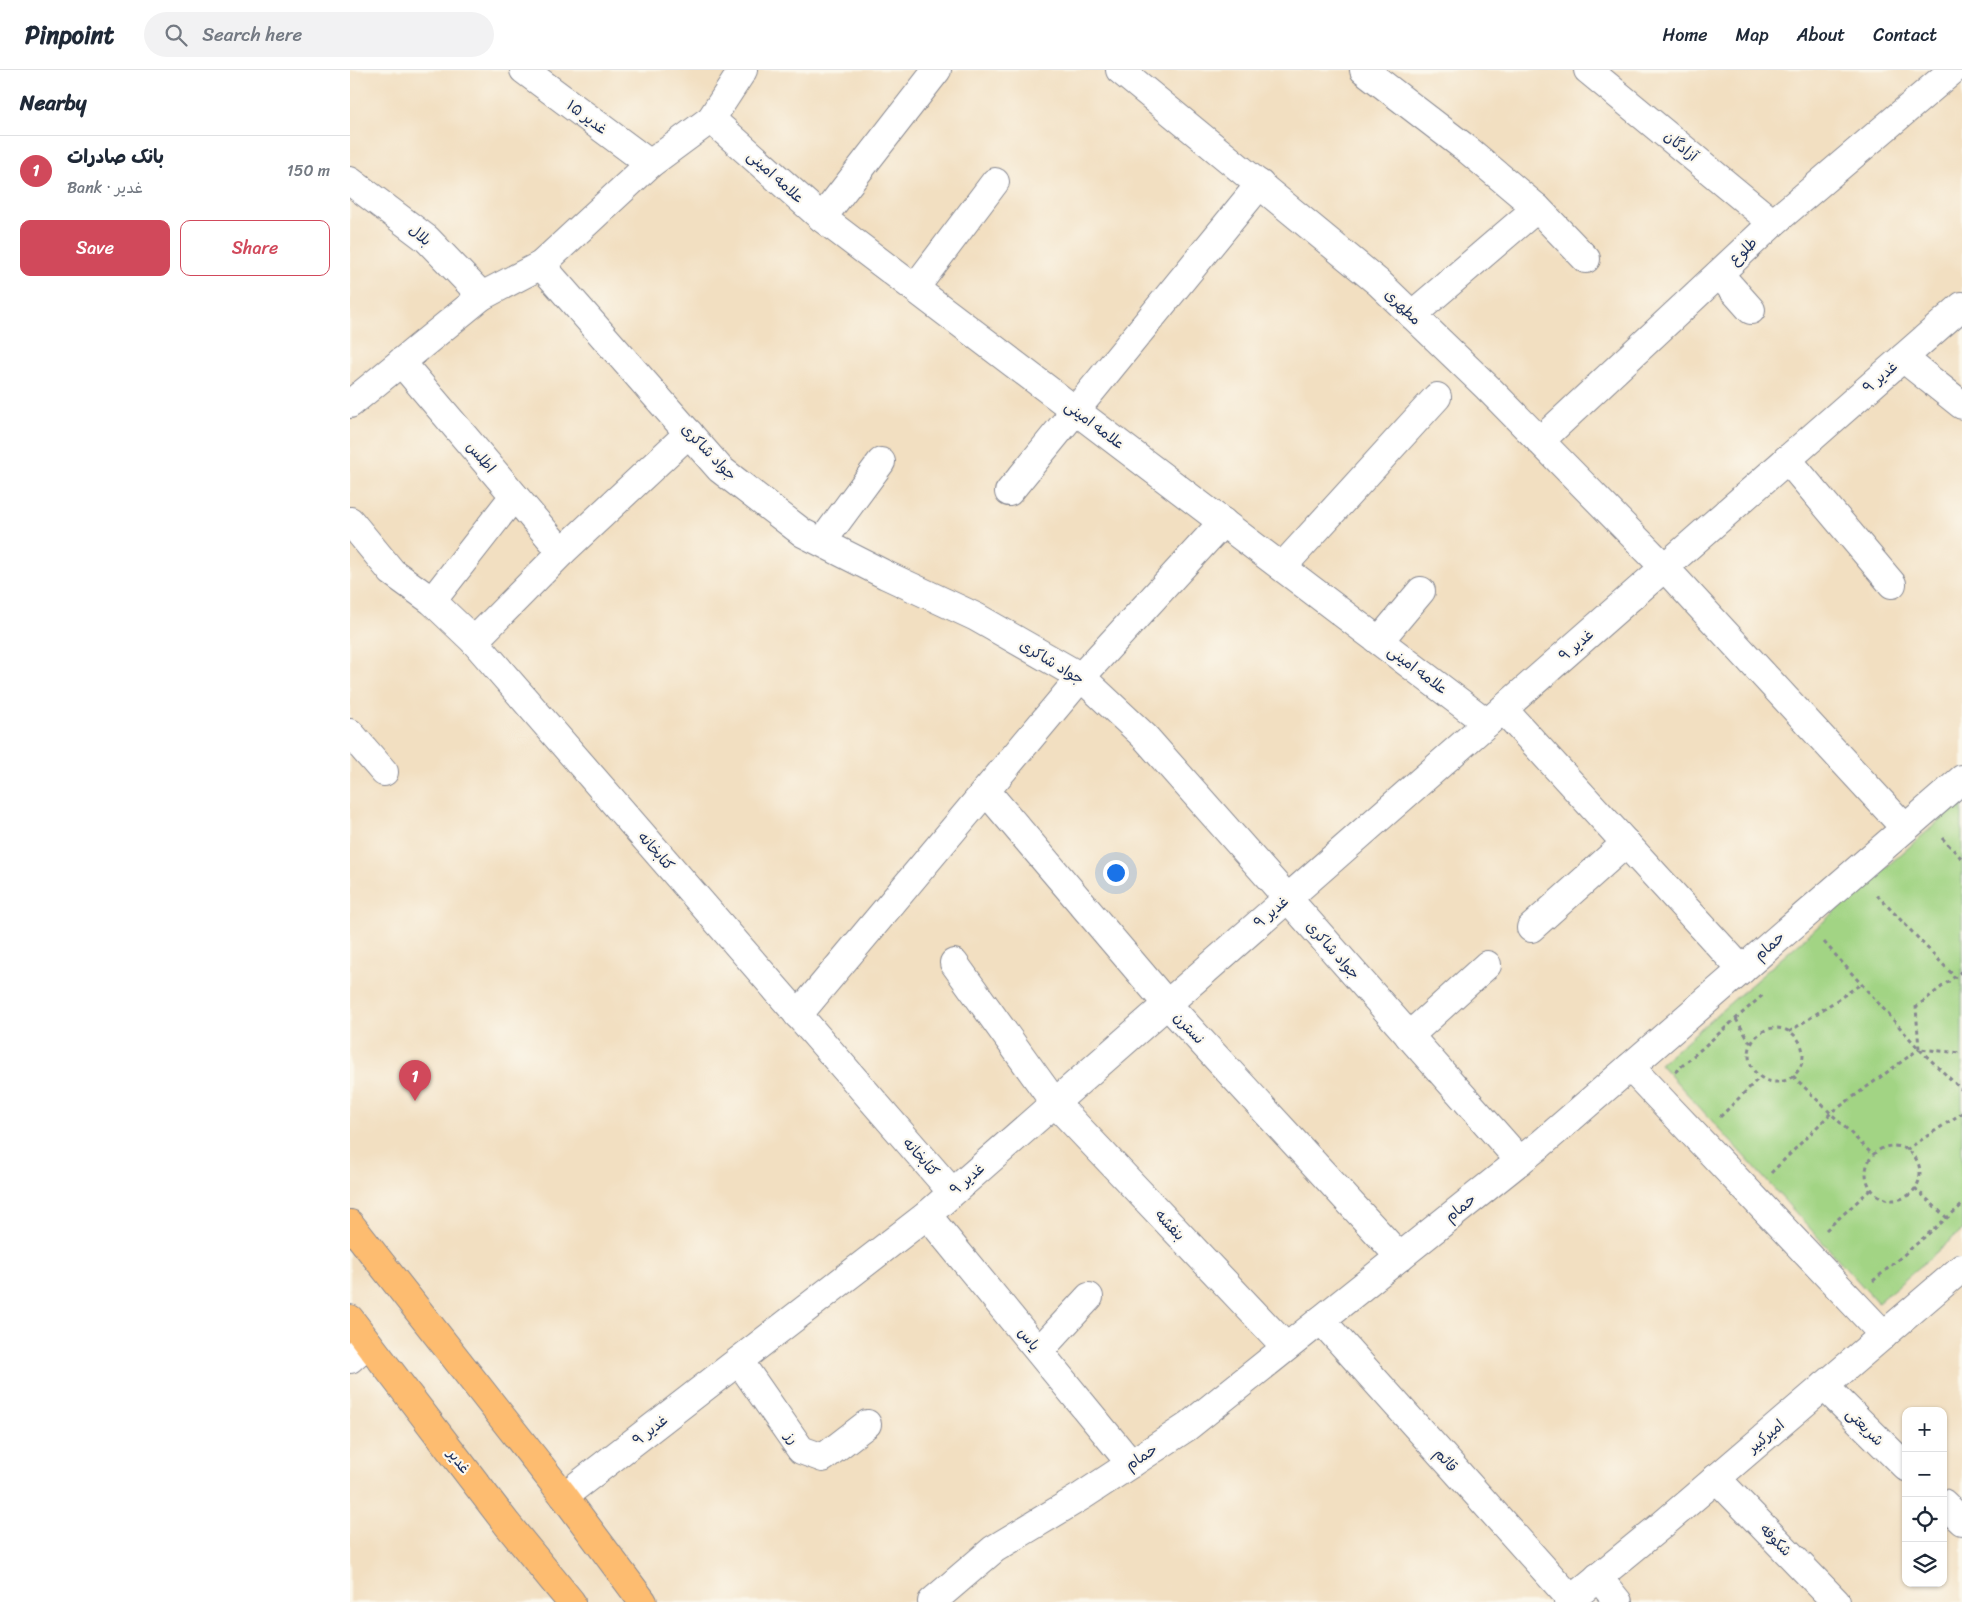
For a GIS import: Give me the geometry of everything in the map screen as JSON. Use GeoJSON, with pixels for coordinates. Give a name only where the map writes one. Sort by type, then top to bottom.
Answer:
{"type":"FeatureCollection","features":[{"type":"Feature","properties":{"kind":"main road"},"geometry":{"type":"LineString","coordinates":[[350,1224],[564,1496],[644,1602]]}},
{"type":"Feature","properties":{"kind":"main road","name":"غدیر"},"geometry":{"type":"LineString","coordinates":[[350,1319],[359,1351],[572,1602]]}},
{"type":"Feature","properties":{"kind":"street","name":"غدیر ۱۵"},"geometry":{"type":"LineString","coordinates":[[524,70],[650,164]]}},
{"type":"Feature","properties":{"kind":"street"},"geometry":{"type":"LineString","coordinates":[[350,404],[482,296],[541,265],[650,164],[711,119],[743,70]]}},
{"type":"Feature","properties":{"kind":"street"},"geometry":{"type":"LineString","coordinates":[[822,218],[937,70]]}},
{"type":"Feature","properties":{"kind":"street"},"geometry":{"type":"LineString","coordinates":[[1364,70],[1468,150],[1538,208],[1586,259]]}},
{"type":"Feature","properties":{"kind":"street","name":"آزادگان"},"geometry":{"type":"LineString","coordinates":[[1588,70],[1774,223]]}},
{"type":"Feature","properties":{"kind":"street","name":"طلوع"},"geometry":{"type":"LineString","coordinates":[[1540,441],[1774,223],[1953,70]]}},
{"type":"Feature","properties":{"kind":"street","name":"مطهری"},"geometry":{"type":"LineString","coordinates":[[1125,71],[1379,283],[1540,441],[1664,567],[1906,828]]}},
{"type":"Feature","properties":{"kind":"street","name":"علامه امینی"},"geometry":{"type":"LineString","coordinates":[[711,119],[822,218],[1379,641],[1495,716],[1626,843],[1742,970]]}},
{"type":"Feature","properties":{"kind":"street","name":"بلال"},"geometry":{"type":"LineString","coordinates":[[350,182],[426,239],[482,296]]}},
{"type":"Feature","properties":{"kind":"street"},"geometry":{"type":"LineString","coordinates":[[915,288],[995,182]]}},
{"type":"Feature","properties":{"kind":"street"},"geometry":{"type":"LineString","coordinates":[[1009,492],[1260,184]]}},
{"type":"Feature","properties":{"kind":"street"},"geometry":{"type":"LineString","coordinates":[[1412,315],[1538,208]]}},
{"type":"Feature","properties":{"kind":"street","name":"جواد شاکری"},"geometry":{"type":"LineString","coordinates":[[541,265],[720,468],[803,533],[886,575],[976,617],[1081,677],[1145,736],[1520,1161]]}},
{"type":"Feature","properties":{"kind":"street"},"geometry":{"type":"LineString","coordinates":[[1719,274],[1751,310]]}},
{"type":"Feature","properties":{"kind":"street","name":"غدیر ۹"},"geometry":{"type":"LineString","coordinates":[[564,1496],[926,1215],[1962,306]]}},
{"type":"Feature","properties":{"kind":"street"},"geometry":{"type":"LineString","coordinates":[[1903,358],[1962,405]]}},
{"type":"Feature","properties":{"kind":"street","name":"اطلس"},"geometry":{"type":"LineString","coordinates":[[401,362],[562,552]]}},
{"type":"Feature","properties":{"kind":"street"},"geometry":{"type":"LineString","coordinates":[[1282,567],[1437,397]]}},
{"type":"Feature","properties":{"kind":"street"},"geometry":{"type":"LineString","coordinates":[[474,641],[562,552],[689,433]]}},
{"type":"Feature","properties":{"kind":"street"},"geometry":{"type":"LineString","coordinates":[[1788,459],[1892,584]]}},
{"type":"Feature","properties":{"kind":"street"},"geometry":{"type":"LineString","coordinates":[[822,542],[881,462]]}},
{"type":"Feature","properties":{"kind":"street"},"geometry":{"type":"LineString","coordinates":[[432,601],[514,496]]}},
{"type":"Feature","properties":{"kind":"street","name":"کتابخانه"},"geometry":{"type":"LineString","coordinates":[[350,521],[392,572],[432,601],[474,641],[952,1192]]}},
{"type":"Feature","properties":{"kind":"street"},"geometry":{"type":"LineString","coordinates":[[798,1015],[1081,677],[1223,522]]}},
{"type":"Feature","properties":{"kind":"street"},"geometry":{"type":"LineString","coordinates":[[1379,641],[1421,591]]}},
{"type":"Feature","properties":{"kind":"street"},"geometry":{"type":"LineString","coordinates":[[350,733],[384,772]]}},
{"type":"Feature","properties":{"kind":"street","name":"حمام"},"geometry":{"type":"LineString","coordinates":[[932,1602],[994,1549],[1132,1464],[1187,1427],[1400,1257],[1520,1161],[1962,779]]}},
{"type":"Feature","properties":{"kind":"street","name":"نسترن"},"geometry":{"type":"LineString","coordinates":[[986,791],[1167,1004],[1400,1257]]}},
{"type":"Feature","properties":{"kind":"street"},"geometry":{"type":"LineString","coordinates":[[1531,928],[1626,843]]}},
{"type":"Feature","properties":{"kind":"street","name":"بنفشه"},"geometry":{"type":"LineString","coordinates":[[954,963],[1054,1102],[1286,1347]]}},
{"type":"Feature","properties":{"kind":"street"},"geometry":{"type":"LineString","coordinates":[[1410,1036],[1487,965]]}},
{"type":"Feature","properties":{"kind":"street"},"geometry":{"type":"LineString","coordinates":[[1630,1066],[1884,1335]]}},
{"type":"Feature","properties":{"kind":"street","name":"یاس"},"geometry":{"type":"LineString","coordinates":[[926,1215],[1132,1464]]}},
{"type":"Feature","properties":{"kind":"street","name":"امیرکبیر"},"geometry":{"type":"LineString","coordinates":[[1570,1601],[1962,1268]]}},
{"type":"Feature","properties":{"kind":"street"},"geometry":{"type":"LineString","coordinates":[[1039,1351],[1089,1298]]}},
{"type":"Feature","properties":{"kind":"street","name":"قائم"},"geometry":{"type":"LineString","coordinates":[[1321,1320],[1570,1601]]}},
{"type":"Feature","properties":{"kind":"street","name":"رز"},"geometry":{"type":"LineString","coordinates":[[739,1361],[801,1450],[822,1458],[867,1424]]}},
{"type":"Feature","properties":{"kind":"street","name":"شریعتی"},"geometry":{"type":"LineString","coordinates":[[1824,1386],[1902,1463]]}},
{"type":"Feature","properties":{"kind":"street","name":"شکوفه"},"geometry":{"type":"LineString","coordinates":[[1716,1478],[1836,1602]]}},
{"type":"Feature","properties":{"kind":"street"},"geometry":{"type":"LineString","coordinates":[[1598,1577],[1618,1602]]}},
{"type":"Feature","properties":{"kind":"path"},"geometry":{"type":"LineString","coordinates":[[1935,844],[1949,832]]}},
{"type":"Feature","properties":{"kind":"path"},"geometry":{"type":"LineString","coordinates":[[1942,838],[1962,859]]}},
{"type":"Feature","properties":{"kind":"path"},"geometry":{"type":"LineString","coordinates":[[1870,901],[1884,889]]}},
{"type":"Feature","properties":{"kind":"path"},"geometry":{"type":"LineString","coordinates":[[1877,895],[1954,976]]}},
{"type":"Feature","properties":{"kind":"path"},"geometry":{"type":"LineString","coordinates":[[1817,948],[1830,936]]}},
{"type":"Feature","properties":{"kind":"path"},"geometry":{"type":"LineString","coordinates":[[1824,942],[1919,1049],[1962,1090]]}},
{"type":"Feature","properties":{"kind":"path"},"geometry":{"type":"LineString","coordinates":[[1919,1049],[1916,1007],[1962,971]]}},
{"type":"Feature","properties":{"kind":"path"},"geometry":{"type":"LineString","coordinates":[[1789,1032],[1861,984]]}},
{"type":"Feature","properties":{"kind":"path"},"geometry":{"type":"LineString","coordinates":[[1674,1073],[1765,993]]}},
{"type":"Feature","properties":{"kind":"path"},"geometry":{"type":"LineString","coordinates":[[1736,1019],[1751,1044]]}},
{"type":"Feature","properties":{"kind":"path"},"geometry":{"type":"LineString","coordinates":[[1772,1028],[1781,1028],[1789,1032],[1797,1037],[1803,1053],[1799,1070],[1793,1076],[1777,1082],[1768,1081],[1760,1077],[1750,1062],[1751,1044],[1756,1037],[1772,1028]]}},
{"type":"Feature","properties":{"kind":"path"},"geometry":{"type":"LineString","coordinates":[[1766,1177],[1831,1113],[1919,1049],[1962,1053]]}},
{"type":"Feature","properties":{"kind":"path"},"geometry":{"type":"LineString","coordinates":[[1793,1076],[1873,1155]]}},
{"type":"Feature","properties":{"kind":"path"},"geometry":{"type":"LineString","coordinates":[[1719,1117],[1760,1077]]}},
{"type":"Feature","properties":{"kind":"path"},"geometry":{"type":"LineString","coordinates":[[1906,1150],[1962,1113]]}},
{"type":"Feature","properties":{"kind":"path"},"geometry":{"type":"LineString","coordinates":[[1888,1146],[1906,1150],[1913,1156],[1920,1171],[1919,1180],[1915,1188],[1902,1198],[1894,1200],[1885,1199],[1871,1189],[1866,1172],[1868,1163],[1880,1149],[1888,1146]]}},
{"type":"Feature","properties":{"kind":"path"},"geometry":{"type":"LineString","coordinates":[[1915,1188],[1947,1218]]}},
{"type":"Feature","properties":{"kind":"path"},"geometry":{"type":"LineString","coordinates":[[1830,1238],[1823,1232],[1871,1189]]}},
{"type":"Feature","properties":{"kind":"path"},"geometry":{"type":"LineString","coordinates":[[1867,1275],[1874,1281],[1962,1205]]}},
{"type":"Feature","properties":{"kind":"green space"},"geometry":{"type":"Polygon","coordinates":[[[1962,801],[1962,1230],[1878,1303],[1660,1064],[1962,801]]]}},
{"type":"Feature","properties":{"kind":"place","name":"بانک صادرات"},"geometry":{"type":"Point","coordinates":[415,1101]}}]}
